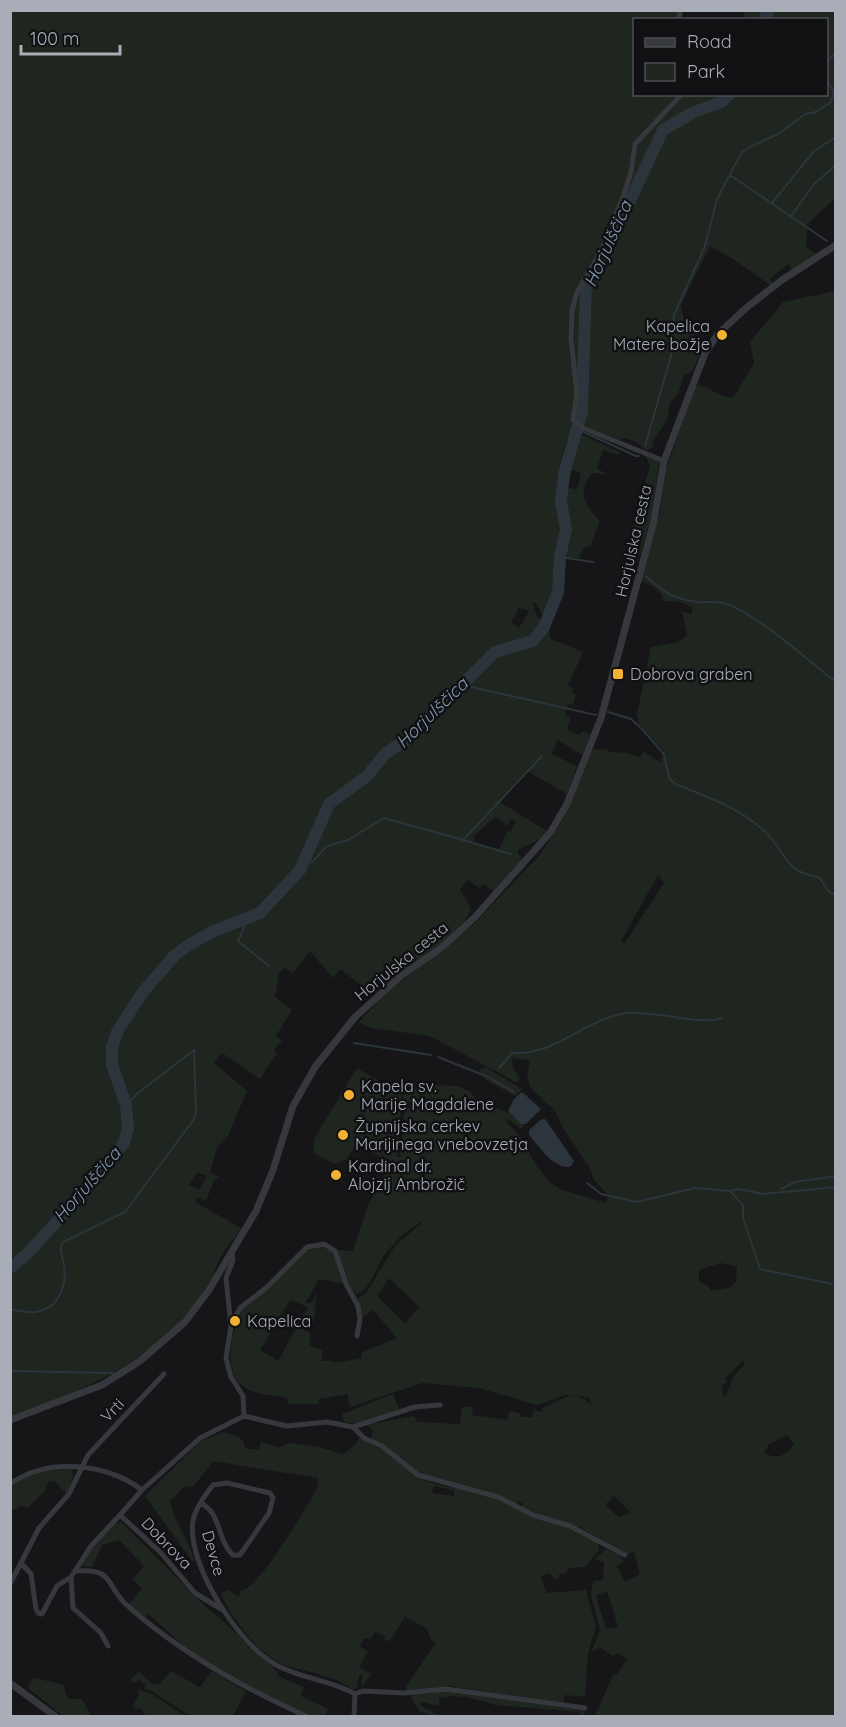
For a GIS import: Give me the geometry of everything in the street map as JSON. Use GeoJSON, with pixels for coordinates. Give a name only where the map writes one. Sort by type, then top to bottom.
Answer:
{"type":"FeatureCollection","features":[{"type":"Feature","properties":{"kind":"street"},"geometry":{"type":"LineString","coordinates":[[664,461],[584,428],[573,420],[577,394],[572,369],[572,310],[577,292],[601,252],[623,197],[631,172],[635,144],[680,96]]}},
{"type":"Feature","properties":{"kind":"street","name":"Horjulska cesta"},"geometry":{"type":"LineString","coordinates":[[10,1420],[83,1394],[140,1361],[185,1322],[209,1290],[264,1192],[292,1106],[315,1067],[346,1027],[368,1004],[401,976],[441,948],[499,893],[534,854],[559,820],[610,691],[654,521],[664,461],[694,379],[717,334],[768,291],[836,245]]}},
{"type":"Feature","properties":{"kind":"street"},"geometry":{"type":"LineString","coordinates":[[231,1326],[240,1308],[266,1288],[307,1247],[324,1244],[335,1251],[346,1284],[358,1306],[360,1319],[357,1336]]}},
{"type":"Feature","properties":{"kind":"street"},"geometry":{"type":"LineString","coordinates":[[232,1251],[233,1260],[226,1287],[231,1326],[226,1358],[231,1377],[243,1396],[244,1416],[287,1426],[327,1422],[353,1427],[416,1407],[441,1405]]}},
{"type":"Feature","properties":{"kind":"street","name":"Vrti"},"geometry":{"type":"LineString","coordinates":[[82,1467],[100,1441],[164,1374]]}},
{"type":"Feature","properties":{"kind":"street","name":"Dobrova"},"geometry":{"type":"LineString","coordinates":[[220,1609],[195,1593],[162,1553],[120,1515],[142,1491],[200,1438],[244,1416]]}},
{"type":"Feature","properties":{"kind":"street"},"geometry":{"type":"LineString","coordinates":[[353,1427],[364,1438],[382,1446],[418,1475],[443,1484],[488,1493],[525,1512],[570,1526],[625,1555]]}},
{"type":"Feature","properties":{"kind":"street"},"geometry":{"type":"LineString","coordinates":[[10,1484],[32,1472],[82,1467],[112,1474],[131,1482],[142,1491]]}},
{"type":"Feature","properties":{"kind":"street"},"geometry":{"type":"LineString","coordinates":[[10,1584],[39,1528],[69,1494],[82,1467]]}},
{"type":"Feature","properties":{"kind":"street","name":"Devce"},"geometry":{"type":"LineString","coordinates":[[201,1503],[213,1513],[226,1549],[233,1555],[240,1555],[269,1513],[273,1498],[262,1490],[219,1483],[213,1485],[201,1503],[192,1524],[193,1534],[203,1570],[220,1609]]}},
{"type":"Feature","properties":{"kind":"street"},"geometry":{"type":"LineString","coordinates":[[22,1564],[31,1574],[38,1613],[42,1614],[57,1586],[71,1577],[91,1546],[120,1515]]}},
{"type":"Feature","properties":{"kind":"street"},"geometry":{"type":"LineString","coordinates":[[75,1570],[97,1570],[104,1574],[127,1606],[186,1652],[248,1690],[306,1716]]}},
{"type":"Feature","properties":{"kind":"street"},"geometry":{"type":"LineString","coordinates":[[71,1577],[73,1608],[101,1633],[108,1646]]}},
{"type":"Feature","properties":{"kind":"street"},"geometry":{"type":"LineString","coordinates":[[220,1609],[269,1661],[279,1667],[334,1683],[356,1694],[363,1691],[404,1693],[446,1689],[585,1708]]}},
{"type":"Feature","properties":{"kind":"street"},"geometry":{"type":"LineString","coordinates":[[10,1683],[55,1716]]}},
{"type":"Feature","properties":{"kind":"street"},"geometry":{"type":"LineString","coordinates":[[354,1716],[356,1694]]}},
{"type":"Feature","properties":{"kind":"green space"},"geometry":{"type":"Polygon","coordinates":[[[10,11],[679,11],[676,18],[633,18],[633,96],[828,96],[828,18],[745,18],[744,11],[836,11],[835,198],[807,225],[806,247],[816,254],[791,270],[791,266],[787,265],[770,279],[773,283],[770,285],[710,246],[681,305],[685,326],[704,344],[693,370],[684,375],[678,394],[670,403],[667,420],[653,441],[653,447],[646,451],[638,443],[625,438],[621,440],[587,427],[578,420],[566,442],[557,475],[557,502],[565,519],[556,560],[558,590],[545,619],[535,603],[532,603],[543,623],[528,640],[488,651],[485,664],[501,652],[532,644],[547,627],[551,639],[583,652],[568,686],[573,688],[572,693],[576,694],[573,705],[568,704],[565,715],[571,718],[567,729],[579,735],[582,731],[591,734],[582,755],[558,740],[551,754],[577,766],[567,794],[527,771],[498,801],[547,831],[542,838],[518,850],[518,854],[524,860],[495,892],[484,884],[479,888],[468,880],[460,889],[471,909],[464,922],[436,948],[373,995],[340,969],[333,978],[310,951],[293,973],[284,968],[279,973],[275,997],[292,1010],[276,1036],[282,1041],[274,1049],[277,1053],[260,1079],[222,1053],[214,1063],[247,1091],[228,1136],[217,1147],[210,1173],[220,1177],[214,1180],[206,1201],[198,1197],[195,1202],[241,1228],[220,1258],[211,1279],[194,1306],[173,1329],[150,1349],[124,1366],[97,1381],[40,1406],[10,1416],[10,11]],[[519,608],[511,622],[519,628],[529,611],[519,608]],[[495,817],[474,836],[474,842],[499,849],[507,832],[511,831],[516,821],[512,819],[507,825],[495,817]],[[197,1172],[189,1185],[199,1190],[207,1176],[197,1172]]]}},
{"type":"Feature","properties":{"kind":"green space"},"geometry":{"type":"Polygon","coordinates":[[[835,291],[835,1716],[595,1716],[614,1673],[617,1674],[627,1659],[617,1653],[613,1656],[599,1647],[591,1653],[600,1630],[591,1596],[593,1581],[603,1580],[604,1562],[595,1559],[606,1549],[618,1554],[624,1562],[617,1566],[625,1582],[640,1574],[634,1552],[628,1554],[581,1528],[521,1508],[523,1504],[519,1501],[516,1506],[487,1491],[417,1472],[371,1438],[373,1430],[367,1425],[414,1416],[417,1422],[460,1424],[462,1407],[473,1407],[472,1415],[508,1420],[509,1411],[519,1413],[521,1417],[532,1417],[534,1410],[543,1412],[542,1408],[567,1397],[577,1396],[565,1395],[537,1405],[479,1388],[422,1383],[350,1407],[347,1394],[319,1399],[318,1404],[288,1404],[287,1398],[257,1393],[239,1383],[231,1365],[232,1343],[239,1312],[306,1251],[321,1245],[332,1249],[344,1284],[319,1279],[306,1302],[311,1303],[317,1294],[313,1325],[305,1323],[303,1330],[311,1333],[309,1346],[323,1350],[321,1361],[334,1363],[362,1358],[361,1353],[397,1338],[373,1310],[363,1317],[357,1298],[365,1294],[395,1246],[425,1220],[396,1241],[383,1257],[369,1285],[356,1294],[347,1282],[336,1250],[353,1251],[367,1207],[385,1174],[384,1155],[382,1158],[356,1144],[347,1159],[335,1164],[314,1153],[314,1139],[357,1068],[402,1094],[397,1157],[400,1157],[404,1113],[411,1105],[409,1101],[403,1101],[403,1094],[407,1093],[408,1089],[433,1085],[458,1086],[471,1092],[477,1101],[509,1113],[524,1126],[521,1129],[509,1119],[506,1122],[519,1135],[536,1165],[551,1183],[562,1190],[606,1203],[608,1195],[594,1180],[590,1168],[563,1128],[555,1111],[530,1087],[527,1077],[530,1060],[512,1058],[513,1067],[520,1080],[516,1082],[430,1036],[371,1028],[359,1022],[385,994],[475,923],[539,856],[559,826],[591,750],[606,749],[609,752],[628,753],[640,757],[643,751],[660,762],[664,751],[638,722],[637,714],[651,647],[678,642],[687,636],[682,611],[691,614],[692,607],[680,602],[662,601],[663,596],[654,587],[640,581],[660,513],[666,470],[695,386],[734,397],[754,363],[750,342],[783,302],[835,291]],[[658,875],[621,941],[624,944],[664,883],[658,875]],[[721,1263],[699,1270],[699,1281],[709,1287],[710,1291],[729,1288],[736,1282],[737,1267],[721,1263]],[[389,1278],[377,1296],[405,1323],[419,1307],[389,1278]],[[290,1300],[260,1350],[278,1361],[308,1307],[290,1300]],[[743,1361],[725,1378],[727,1381],[722,1386],[723,1396],[726,1396],[733,1377],[745,1364],[743,1361]],[[579,1396],[591,1405],[589,1397],[579,1396]],[[787,1435],[769,1444],[764,1453],[781,1456],[788,1452],[794,1444],[787,1435]],[[614,1496],[605,1505],[619,1517],[631,1513],[614,1496]],[[607,1591],[596,1596],[606,1629],[618,1627],[607,1591]]]}},
{"type":"Feature","properties":{"kind":"green space"},"geometry":{"type":"Polygon","coordinates":[[[580,434],[620,452],[618,455],[603,450],[597,469],[608,474],[592,473],[587,480],[584,498],[600,521],[590,546],[583,548],[579,559],[568,557],[563,553],[569,516],[564,506],[564,487],[580,434]],[[572,470],[568,488],[577,489],[581,473],[572,470]]]}},
{"type":"Feature","properties":{"kind":"green space"},"geometry":{"type":"Polygon","coordinates":[[[645,454],[659,462],[652,515],[640,555],[636,551],[642,531],[633,527],[650,466],[645,454]]]}},
{"type":"Feature","properties":{"kind":"green space"},"geometry":{"type":"Polygon","coordinates":[[[485,1067],[522,1089],[515,1096],[486,1080],[479,1070],[485,1067]]]}},
{"type":"Feature","properties":{"kind":"green space"},"geometry":{"type":"Polygon","coordinates":[[[393,1394],[400,1411],[357,1424],[344,1422],[342,1414],[393,1394]]]}},
{"type":"Feature","properties":{"kind":"green space"},"geometry":{"type":"Polygon","coordinates":[[[223,1432],[237,1436],[244,1442],[245,1448],[259,1450],[261,1442],[279,1447],[289,1443],[319,1447],[343,1454],[355,1445],[359,1438],[378,1446],[419,1478],[442,1486],[480,1492],[527,1514],[564,1526],[598,1543],[599,1550],[585,1567],[568,1568],[566,1573],[559,1574],[559,1578],[554,1579],[550,1573],[541,1576],[546,1593],[586,1590],[596,1627],[588,1654],[585,1697],[565,1695],[563,1704],[449,1686],[407,1691],[406,1686],[436,1643],[431,1640],[426,1628],[405,1617],[390,1641],[384,1640],[385,1636],[375,1632],[371,1639],[364,1638],[360,1646],[368,1652],[359,1667],[371,1674],[362,1687],[362,1674],[359,1675],[357,1688],[352,1690],[329,1677],[277,1662],[247,1635],[231,1613],[221,1593],[228,1590],[239,1597],[240,1591],[258,1578],[281,1548],[317,1489],[318,1478],[213,1461],[193,1487],[185,1486],[170,1501],[195,1561],[192,1561],[145,1496],[201,1441],[223,1432]],[[434,1486],[432,1493],[454,1496],[454,1490],[434,1486]]]}},
{"type":"Feature","properties":{"kind":"green space"},"geometry":{"type":"Polygon","coordinates":[[[73,1469],[71,1473],[74,1475],[67,1494],[54,1481],[48,1482],[44,1492],[27,1508],[21,1506],[11,1511],[11,1487],[18,1482],[40,1473],[73,1469]]]}},
{"type":"Feature","properties":{"kind":"green space"},"geometry":{"type":"Polygon","coordinates":[[[121,1522],[280,1677],[304,1687],[301,1696],[328,1709],[325,1716],[311,1716],[248,1689],[188,1650],[149,1614],[145,1617],[128,1605],[142,1589],[133,1579],[144,1566],[119,1540],[102,1545],[92,1567],[81,1566],[102,1534],[114,1524],[121,1522]]]}},
{"type":"Feature","properties":{"kind":"green space"},"geometry":{"type":"Polygon","coordinates":[[[171,1671],[200,1687],[212,1671],[246,1691],[233,1716],[190,1716],[150,1690],[144,1689],[146,1685],[139,1680],[135,1683],[130,1680],[139,1672],[151,1683],[160,1684],[171,1671]]]}},
{"type":"Feature","properties":{"kind":"green space"},"geometry":{"type":"Polygon","coordinates":[[[33,1678],[63,1684],[68,1699],[82,1699],[92,1716],[63,1716],[28,1688],[33,1678]]]}},
{"type":"Feature","properties":{"kind":"green space"},"geometry":{"type":"Polygon","coordinates":[[[138,1689],[150,1693],[185,1716],[145,1716],[140,1708],[135,1710],[133,1705],[139,1696],[138,1689]]]}},
{"type":"Feature","properties":{"kind":"green space"},"geometry":{"type":"Polygon","coordinates":[[[442,1690],[583,1711],[586,1716],[580,1716],[579,1712],[495,1705],[454,1696],[439,1698],[439,1706],[421,1702],[421,1706],[440,1716],[427,1716],[428,1714],[419,1711],[411,1697],[411,1694],[442,1690]]]}},
{"type":"Feature","properties":{"kind":"shaded area"},"geometry":{"type":"Polygon","coordinates":[[[522,1092],[541,1109],[526,1124],[521,1124],[508,1111],[514,1099],[522,1092]]]}},
{"type":"Feature","properties":{"kind":"shaded area"},"geometry":{"type":"Polygon","coordinates":[[[545,1119],[574,1161],[570,1167],[552,1160],[529,1135],[529,1130],[545,1119]]]}},
{"type":"Feature","properties":{"kind":"waterway","name":"Horjulščica"},"geometry":{"type":"LineString","coordinates":[[765,18],[769,10]]}},
{"type":"Feature","properties":{"kind":"waterway"},"geometry":{"type":"LineString","coordinates":[[828,60],[836,53]]}},
{"type":"Feature","properties":{"kind":"waterway"},"geometry":{"type":"LineString","coordinates":[[645,446],[671,356],[674,315],[705,246],[717,199],[742,152],[780,133],[805,114],[816,112],[831,102],[834,91],[828,83]]}},
{"type":"Feature","properties":{"kind":"waterway","name":"Horjulščica"},"geometry":{"type":"LineString","coordinates":[[10,1268],[28,1253],[89,1186],[124,1143],[128,1128],[126,1105],[112,1065],[112,1047],[117,1032],[142,993],[175,955],[190,944],[214,931],[260,913],[300,870],[329,804],[367,776],[386,753],[406,740],[495,652],[533,641],[544,627],[558,592],[560,557],[566,529],[561,502],[564,473],[582,412],[586,284],[612,239],[663,130],[692,113],[721,102],[728,96]]}},
{"type":"Feature","properties":{"kind":"waterway"},"geometry":{"type":"LineString","coordinates":[[772,203],[814,151],[836,137]]}},
{"type":"Feature","properties":{"kind":"waterway"},"geometry":{"type":"LineString","coordinates":[[791,216],[814,184],[836,165]]}},
{"type":"Feature","properties":{"kind":"waterway"},"geometry":{"type":"LineString","coordinates":[[730,175],[827,241]]}},
{"type":"Feature","properties":{"kind":"waterway"},"geometry":{"type":"LineString","coordinates":[[577,429],[639,456]]}},
{"type":"Feature","properties":{"kind":"waterway"},"geometry":{"type":"LineString","coordinates":[[560,557],[593,562]]}},
{"type":"Feature","properties":{"kind":"waterway"},"geometry":{"type":"LineString","coordinates":[[646,576],[675,597],[689,601],[726,603],[744,612],[771,630],[836,682]]}},
{"type":"Feature","properties":{"kind":"waterway"},"geometry":{"type":"LineString","coordinates":[[462,685],[596,715]]}},
{"type":"Feature","properties":{"kind":"waterway"},"geometry":{"type":"LineString","coordinates":[[608,712],[631,719],[642,729],[664,754],[669,778],[675,784],[721,803],[753,821],[770,837],[791,866],[807,875],[819,877],[829,892],[836,895]]}},
{"type":"Feature","properties":{"kind":"waterway"},"geometry":{"type":"LineString","coordinates":[[301,866],[313,861],[327,846],[348,840],[384,818],[463,840],[542,756]]}},
{"type":"Feature","properties":{"kind":"waterway"},"geometry":{"type":"LineString","coordinates":[[463,840],[511,854]]}},
{"type":"Feature","properties":{"kind":"waterway"},"geometry":{"type":"LineString","coordinates":[[248,919],[238,941],[269,966]]}},
{"type":"Feature","properties":{"kind":"waterway"},"geometry":{"type":"LineString","coordinates":[[499,1068],[512,1053],[542,1049],[597,1022],[627,1013],[703,1020],[722,1018]]}},
{"type":"Feature","properties":{"kind":"waterway"},"geometry":{"type":"LineString","coordinates":[[354,1043],[431,1055]]}},
{"type":"Feature","properties":{"kind":"waterway"},"geometry":{"type":"LineString","coordinates":[[10,1310],[35,1312],[43,1310],[56,1301],[60,1295],[65,1273],[61,1250],[63,1242],[125,1212],[194,1119],[196,1111],[194,1050],[126,1105]]}},
{"type":"Feature","properties":{"kind":"waterway"},"geometry":{"type":"LineString","coordinates":[[438,1057],[486,1076],[514,1092]]}},
{"type":"Feature","properties":{"kind":"waterway"},"geometry":{"type":"LineString","coordinates":[[781,1189],[795,1182],[836,1176]]}},
{"type":"Feature","properties":{"kind":"waterway"},"geometry":{"type":"LineString","coordinates":[[587,1183],[601,1194],[637,1202],[695,1188],[730,1191],[738,1189],[763,1194],[836,1187]]}},
{"type":"Feature","properties":{"kind":"waterway"},"geometry":{"type":"LineString","coordinates":[[730,1191],[743,1205],[743,1218],[760,1269],[832,1284]]}},
{"type":"Feature","properties":{"kind":"waterway"},"geometry":{"type":"LineString","coordinates":[[10,1371],[113,1373]]}},
{"type":"Feature","properties":{"kind":"place","name":"Kapelica Matere božje"},"geometry":{"type":"Point","coordinates":[722,335]}},
{"type":"Feature","properties":{"kind":"place","name":"Dobrova graben"},"geometry":{"type":"Point","coordinates":[618,674]}},
{"type":"Feature","properties":{"kind":"place","name":"Kapela sv. Marije Magdalene"},"geometry":{"type":"Point","coordinates":[349,1095]}},
{"type":"Feature","properties":{"kind":"place","name":"Župnijska cerkev Marijinega vnebovzetja"},"geometry":{"type":"Point","coordinates":[343,1135]}},
{"type":"Feature","properties":{"kind":"place","name":"Kardinal dr. Alojzij Ambrožič"},"geometry":{"type":"Point","coordinates":[336,1175]}},
{"type":"Feature","properties":{"kind":"place","name":"Kapelica"},"geometry":{"type":"Point","coordinates":[235,1321]}}]}
